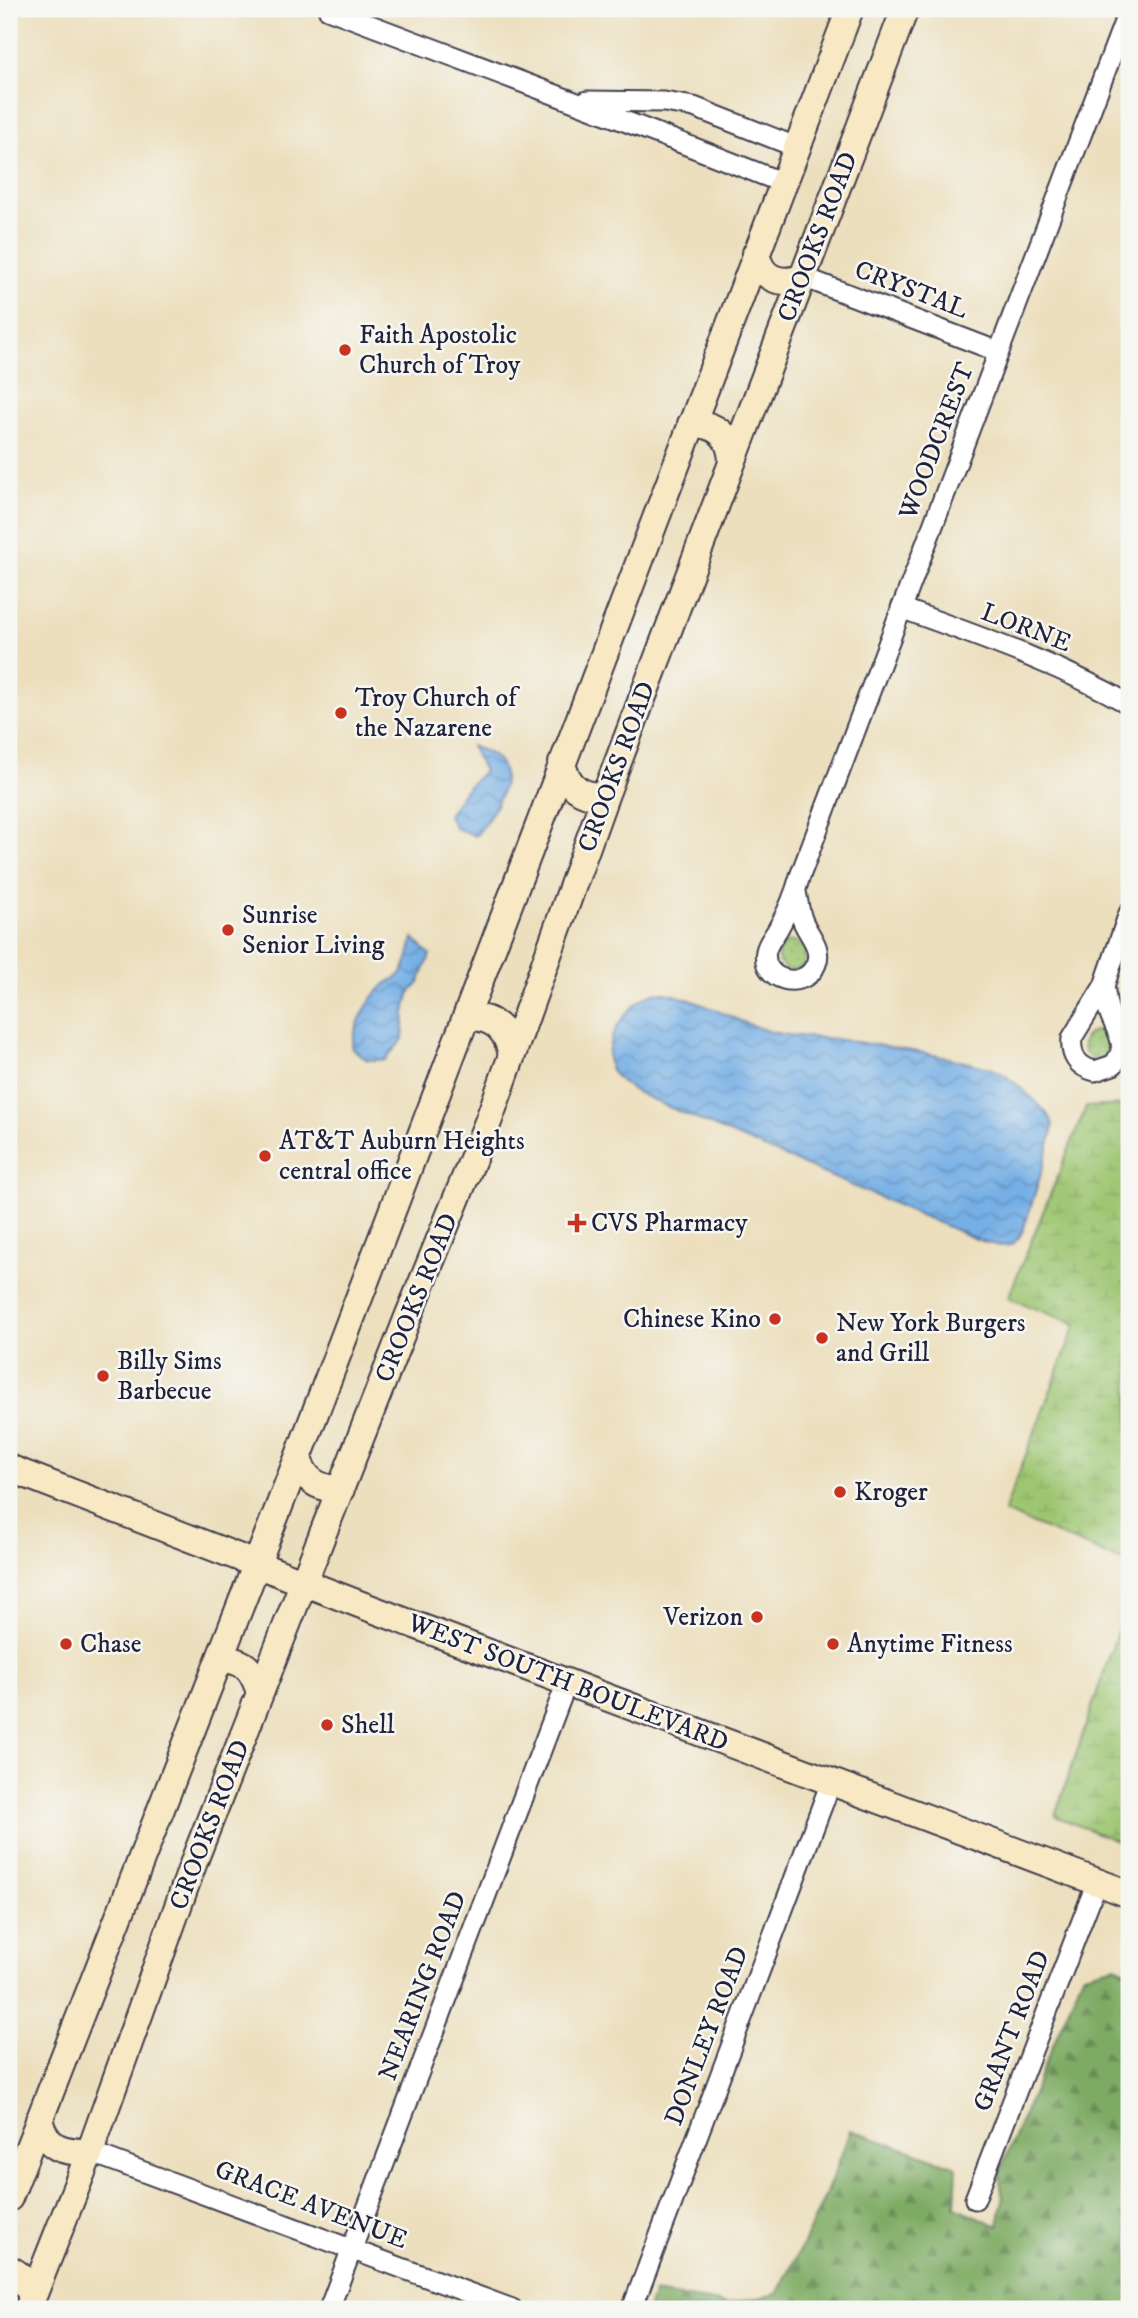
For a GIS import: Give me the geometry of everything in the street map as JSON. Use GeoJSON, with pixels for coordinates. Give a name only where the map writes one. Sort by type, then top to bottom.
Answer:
{"type":"FeatureCollection","features":[{"type":"Feature","properties":{"kind":"main road","name":"CROOKS ROAD"},"geometry":{"type":"LineString","coordinates":[[9,2198],[298,1458],[850,9]]}},
{"type":"Feature","properties":{"kind":"main road","name":"CROOKS ROAD"},"geometry":{"type":"LineString","coordinates":[[30,2304],[90,2152],[196,1856],[408,1317],[448,1224],[605,796],[905,9]]}},
{"type":"Feature","properties":{"kind":"main road"},"geometry":{"type":"LineString","coordinates":[[757,253],[758,264],[774,279],[791,282],[803,276]]}},
{"type":"Feature","properties":{"kind":"main road"},"geometry":{"type":"LineString","coordinates":[[691,424],[711,426],[720,431],[732,448],[732,461]]}},
{"type":"Feature","properties":{"kind":"main road"},"geometry":{"type":"LineString","coordinates":[[562,763],[565,776],[573,787],[584,794],[605,796]]}},
{"type":"Feature","properties":{"kind":"main road"},"geometry":{"type":"LineString","coordinates":[[466,1018],[487,1019],[496,1024],[504,1032],[512,1055]]}},
{"type":"Feature","properties":{"kind":"main road"},"geometry":{"type":"LineString","coordinates":[[298,1458],[301,1470],[318,1486],[341,1489]]}},
{"type":"Feature","properties":{"kind":"main road","name":"WEST SOUTH BOULEVARD"},"geometry":{"type":"LineString","coordinates":[[9,1468],[1129,1894]]}},
{"type":"Feature","properties":{"kind":"main road"},"geometry":{"type":"LineString","coordinates":[[220,1659],[240,1662],[250,1669],[260,1693]]}},
{"type":"Feature","properties":{"kind":"main road"},"geometry":{"type":"LineString","coordinates":[[39,2120],[43,2134],[51,2144],[71,2152],[90,2152]]}},
{"type":"Feature","properties":{"kind":"main road"},"geometry":{"type":"LineString","coordinates":[[9,2269],[24,2279],[30,2289],[30,2304]]}},
{"type":"Feature","properties":{"kind":"street"},"geometry":{"type":"LineString","coordinates":[[328,9],[524,84],[575,100],[783,183]]}},
{"type":"Feature","properties":{"kind":"street","name":"WOODCREST"},"geometry":{"type":"LineString","coordinates":[[796,892],[1129,9]]}},
{"type":"Feature","properties":{"kind":"street"},"geometry":{"type":"LineString","coordinates":[[575,100],[664,102],[694,107],[796,147]]}},
{"type":"Feature","properties":{"kind":"street","name":"CRYSTAL"},"geometry":{"type":"LineString","coordinates":[[803,276],[999,352]]}},
{"type":"Feature","properties":{"kind":"street","name":"LORNE"},"geometry":{"type":"LineString","coordinates":[[901,608],[1051,665],[1086,680],[1129,704]]}},
{"type":"Feature","properties":{"kind":"street"},"geometry":{"type":"LineString","coordinates":[[1104,986],[1129,913]]}},
{"type":"Feature","properties":{"kind":"street","name":"NEARING ROAD"},"geometry":{"type":"LineString","coordinates":[[330,2309],[567,1682]]}},
{"type":"Feature","properties":{"kind":"street","name":"DONLEY ROAD"},"geometry":{"type":"LineString","coordinates":[[632,2309],[831,1782]]}},
{"type":"Feature","properties":{"kind":"street","name":"GRANT ROAD"},"geometry":{"type":"LineString","coordinates":[[975,2199],[1097,1882]]}},
{"type":"Feature","properties":{"kind":"street","name":"GRACE AVENUE"},"geometry":{"type":"LineString","coordinates":[[90,2152],[512,2309]]}},
{"type":"Feature","properties":{"kind":"green space"},"geometry":{"type":"Polygon","coordinates":[[[792,942],[802,946],[806,956],[802,966],[792,970],[782,966],[778,956],[782,946],[792,942]]]}},
{"type":"Feature","properties":{"kind":"green space"},"geometry":{"type":"Polygon","coordinates":[[[1097,1031],[1107,1035],[1111,1045],[1107,1055],[1097,1059],[1087,1055],[1083,1045],[1087,1035],[1097,1031]]]}},
{"type":"Feature","properties":{"kind":"green space"},"geometry":{"type":"Polygon","coordinates":[[[1129,1105],[1129,1564],[1004,1512],[1076,1324],[1008,1298],[1086,1107],[1129,1105]]]}},
{"type":"Feature","properties":{"kind":"green space"},"geometry":{"type":"Polygon","coordinates":[[[1129,1598],[1129,1846],[1055,1816],[1129,1598]]]}},
{"type":"Feature","properties":{"kind":"green space"},"geometry":{"type":"Polygon","coordinates":[[[1115,1966],[1129,1972],[1129,2309],[648,2309],[654,2293],[728,2304],[777,2294],[817,2214],[850,2130],[957,2167],[955,2207],[998,2226],[1003,2199],[999,2173],[1083,1974],[1115,1966]]]}},
{"type":"Feature","properties":{"kind":"water"},"geometry":{"type":"Polygon","coordinates":[[[471,746],[486,752],[499,762],[504,780],[498,800],[476,836],[455,828],[448,815],[464,791],[484,771],[471,746]]]}},
{"type":"Feature","properties":{"kind":"water"},"geometry":{"type":"Polygon","coordinates":[[[413,938],[430,955],[419,983],[409,994],[403,1039],[385,1060],[367,1060],[352,1048],[358,1024],[376,994],[403,971],[413,938]]]}},
{"type":"Feature","properties":{"kind":"water"},"geometry":{"type":"Polygon","coordinates":[[[658,992],[688,999],[772,1032],[946,1057],[996,1070],[1006,1076],[1040,1105],[1053,1125],[1040,1177],[1020,1235],[1012,1244],[1004,1246],[976,1239],[630,1088],[618,1079],[609,1063],[612,1037],[627,1013],[637,1003],[658,992]]]}},
{"type":"Feature","properties":{"kind":"place","name":"Faith Apostolic Church of Troy"},"geometry":{"type":"Point","coordinates":[345,350]}},
{"type":"Feature","properties":{"kind":"place","name":"Troy Church of the Nazarene"},"geometry":{"type":"Point","coordinates":[341,713]}},
{"type":"Feature","properties":{"kind":"place","name":"Sunrise Senior Living"},"geometry":{"type":"Point","coordinates":[228,930]}},
{"type":"Feature","properties":{"kind":"place","name":"AT&T Auburn Heights central office"},"geometry":{"type":"Point","coordinates":[265,1156]}},
{"type":"Feature","properties":{"kind":"place","name":"CVS Pharmacy"},"geometry":{"type":"Point","coordinates":[577,1223]}},
{"type":"Feature","properties":{"kind":"place","name":"Chinese Kino"},"geometry":{"type":"Point","coordinates":[775,1319]}},
{"type":"Feature","properties":{"kind":"place","name":"New York Burgers and Grill"},"geometry":{"type":"Point","coordinates":[822,1338]}},
{"type":"Feature","properties":{"kind":"place","name":"Billy Sims Barbecue"},"geometry":{"type":"Point","coordinates":[103,1376]}},
{"type":"Feature","properties":{"kind":"place","name":"Kroger"},"geometry":{"type":"Point","coordinates":[840,1492]}},
{"type":"Feature","properties":{"kind":"place","name":"Verizon"},"geometry":{"type":"Point","coordinates":[757,1617]}},
{"type":"Feature","properties":{"kind":"place","name":"Chase"},"geometry":{"type":"Point","coordinates":[66,1644]}},
{"type":"Feature","properties":{"kind":"place","name":"Anytime Fitness"},"geometry":{"type":"Point","coordinates":[833,1644]}},
{"type":"Feature","properties":{"kind":"place","name":"Shell"},"geometry":{"type":"Point","coordinates":[327,1725]}}]}
